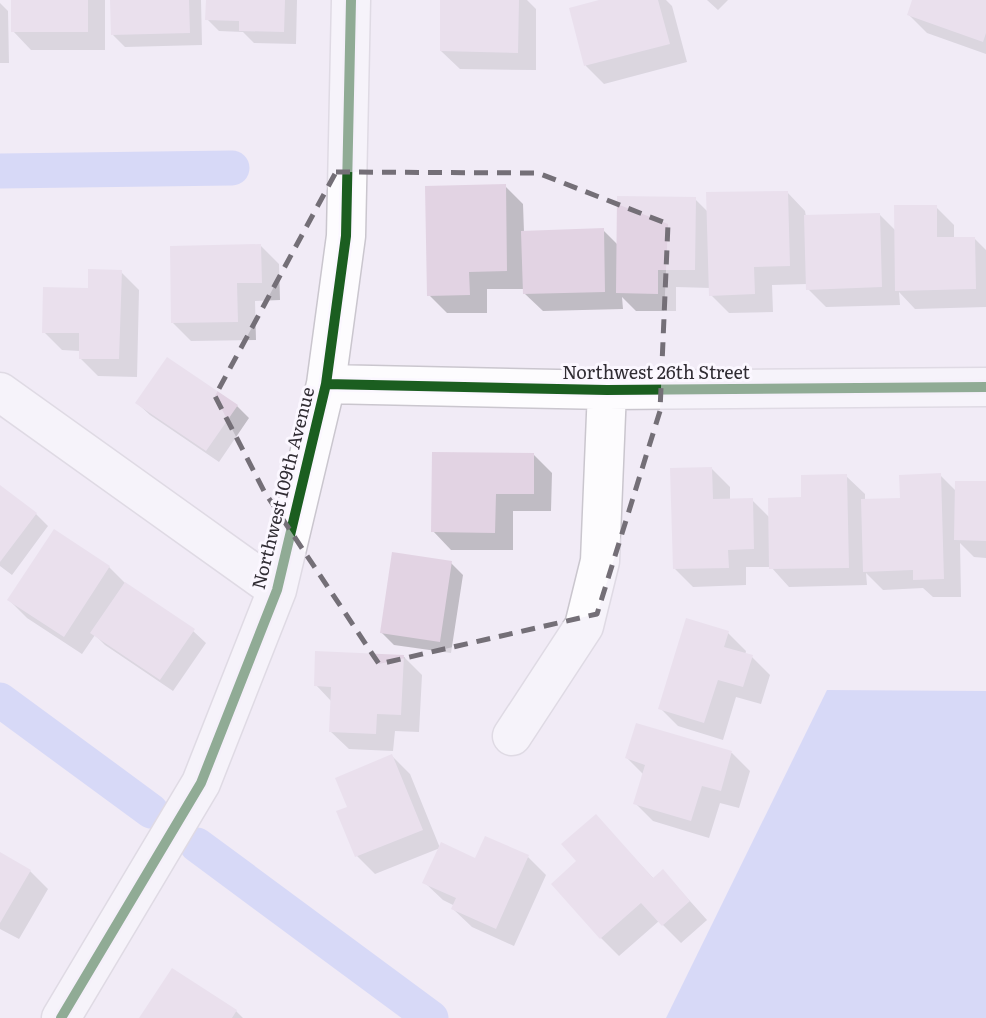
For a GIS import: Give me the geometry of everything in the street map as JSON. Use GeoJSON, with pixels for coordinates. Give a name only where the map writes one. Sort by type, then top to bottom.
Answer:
{"type":"FeatureCollection","features":[{"type":"Feature","properties":{"kind":"street","name":"Northwest 109th Avenue"},"geometry":{"type":"LineString","coordinates":[[61,1018],[201,783],[277,590],[326,384],[346,236],[351,0]]}},
{"type":"Feature","properties":{"kind":"street","name":"Northwest 26th Street"},"geometry":{"type":"LineString","coordinates":[[326,384],[607,390],[986,387]]}},
{"type":"Feature","properties":{"kind":"street"},"geometry":{"type":"LineString","coordinates":[[512,736],[584,626],[600,561],[607,390]]}},
{"type":"Feature","properties":{"kind":"street"},"geometry":{"type":"LineString","coordinates":[[0,392],[277,590]]}},
{"type":"Feature","properties":{"kind":"highlighted area"},"geometry":{"type":"Polygon","coordinates":[[[336,172],[538,173],[668,224],[660,411],[597,614],[379,664],[264,491],[215,396],[336,172]]]}},
{"type":"Feature","properties":{"kind":"water"},"geometry":{"type":"Polygon","coordinates":[[[827,690],[986,691],[986,1018],[666,1018],[827,690]]]}},
{"type":"Feature","properties":{"kind":"building"},"geometry":{"type":"Polygon","coordinates":[[[11,0],[88,0],[88,32],[11,32],[11,0]]]}},
{"type":"Feature","properties":{"kind":"building"},"geometry":{"type":"Polygon","coordinates":[[[110,0],[189,0],[190,33],[111,35],[110,0]]]}},
{"type":"Feature","properties":{"kind":"building"},"geometry":{"type":"Polygon","coordinates":[[[206,0],[285,0],[284,32],[239,31],[239,21],[205,20],[206,0]]]}},
{"type":"Feature","properties":{"kind":"building"},"geometry":{"type":"Polygon","coordinates":[[[440,0],[519,0],[518,53],[440,51],[440,0]]]}},
{"type":"Feature","properties":{"kind":"building"},"geometry":{"type":"Polygon","coordinates":[[[599,0],[658,0],[670,44],[584,66],[569,8],[599,0]]]}},
{"type":"Feature","properties":{"kind":"building"},"geometry":{"type":"Polygon","coordinates":[[[912,0],[986,0],[986,33],[983,42],[907,15],[912,0]]]}},
{"type":"Feature","properties":{"kind":"building"},"geometry":{"type":"Polygon","coordinates":[[[506,184],[507,271],[469,272],[470,295],[427,296],[425,186],[506,184]]]}},
{"type":"Feature","properties":{"kind":"building"},"geometry":{"type":"Polygon","coordinates":[[[788,191],[790,266],[754,267],[755,294],[709,296],[706,192],[788,191]]]}},
{"type":"Feature","properties":{"kind":"building"},"geometry":{"type":"Polygon","coordinates":[[[617,196],[696,197],[695,270],[658,270],[658,294],[616,293],[617,196]]]}},
{"type":"Feature","properties":{"kind":"building"},"geometry":{"type":"Polygon","coordinates":[[[894,205],[937,205],[937,237],[975,237],[976,289],[895,291],[894,205]]]}},
{"type":"Feature","properties":{"kind":"building"},"geometry":{"type":"Polygon","coordinates":[[[880,213],[882,287],[806,290],[804,215],[880,213]]]}},
{"type":"Feature","properties":{"kind":"building"},"geometry":{"type":"Polygon","coordinates":[[[604,228],[605,292],[523,294],[521,231],[604,228]]]}},
{"type":"Feature","properties":{"kind":"building"},"geometry":{"type":"Polygon","coordinates":[[[261,244],[262,283],[237,283],[238,322],[171,323],[170,246],[261,244]]]}},
{"type":"Feature","properties":{"kind":"building"},"geometry":{"type":"Polygon","coordinates":[[[88,269],[122,270],[119,359],[79,359],[79,333],[42,333],[43,287],[88,288],[88,269]]]}},
{"type":"Feature","properties":{"kind":"building"},"geometry":{"type":"Polygon","coordinates":[[[167,357],[238,405],[206,451],[135,403],[167,357]]]}},
{"type":"Feature","properties":{"kind":"building"},"geometry":{"type":"Polygon","coordinates":[[[432,452],[534,453],[534,494],[496,494],[495,533],[431,532],[432,452]]]}},
{"type":"Feature","properties":{"kind":"building"},"geometry":{"type":"Polygon","coordinates":[[[712,467],[713,499],[753,498],[754,549],[728,550],[729,568],[673,569],[670,468],[712,467]]]}},
{"type":"Feature","properties":{"kind":"building"},"geometry":{"type":"Polygon","coordinates":[[[941,473],[944,579],[913,580],[913,570],[863,572],[861,499],[900,498],[899,475],[941,473]]]}},
{"type":"Feature","properties":{"kind":"building"},"geometry":{"type":"Polygon","coordinates":[[[847,474],[849,568],[769,569],[768,498],[801,497],[801,475],[847,474]]]}},
{"type":"Feature","properties":{"kind":"building"},"geometry":{"type":"Polygon","coordinates":[[[955,481],[986,481],[986,541],[954,540],[955,481]]]}},
{"type":"Feature","properties":{"kind":"building"},"geometry":{"type":"Polygon","coordinates":[[[0,485],[37,513],[0,562],[0,485]]]}},
{"type":"Feature","properties":{"kind":"building"},"geometry":{"type":"Polygon","coordinates":[[[54,529],[110,566],[64,637],[7,600],[54,529]]]}},
{"type":"Feature","properties":{"kind":"building"},"geometry":{"type":"Polygon","coordinates":[[[392,552],[452,561],[440,642],[380,633],[392,552]]]}},
{"type":"Feature","properties":{"kind":"building"},"geometry":{"type":"Polygon","coordinates":[[[125,582],[195,629],[160,680],[90,633],[125,582]]]}},
{"type":"Feature","properties":{"kind":"building"},"geometry":{"type":"Polygon","coordinates":[[[686,618],[729,631],[724,647],[753,655],[743,687],[718,680],[704,723],[658,709],[686,618]]]}},
{"type":"Feature","properties":{"kind":"building"},"geometry":{"type":"Polygon","coordinates":[[[315,651],[404,655],[401,715],[377,714],[376,734],[329,732],[331,687],[314,686],[315,651]]]}},
{"type":"Feature","properties":{"kind":"building"},"geometry":{"type":"Polygon","coordinates":[[[636,723],[732,751],[721,791],[702,786],[691,821],[633,804],[645,765],[625,758],[636,723]]]}},
{"type":"Feature","properties":{"kind":"building"},"geometry":{"type":"Polygon","coordinates":[[[392,754],[423,830],[355,857],[336,811],[347,807],[335,778],[392,754]]]}},
{"type":"Feature","properties":{"kind":"building"},"geometry":{"type":"Polygon","coordinates":[[[596,814],[653,878],[663,869],[690,901],[662,926],[641,903],[600,939],[551,884],[576,861],[561,844],[596,814]]]}},
{"type":"Feature","properties":{"kind":"building"},"geometry":{"type":"Polygon","coordinates":[[[485,836],[529,855],[496,929],[451,909],[456,898],[422,883],[441,842],[475,858],[485,836]]]}},
{"type":"Feature","properties":{"kind":"building"},"geometry":{"type":"Polygon","coordinates":[[[0,852],[31,870],[0,923],[0,852]]]}},
{"type":"Feature","properties":{"kind":"building"},"geometry":{"type":"Polygon","coordinates":[[[172,968],[237,1010],[232,1018],[139,1018],[172,968]]]}},
{"type":"Feature","properties":{"kind":"waterway"},"geometry":{"type":"LineString","coordinates":[[0,171],[232,168]]}},
{"type":"Feature","properties":{"kind":"waterway"},"geometry":{"type":"LineString","coordinates":[[0,700],[151,811]]}},
{"type":"Feature","properties":{"kind":"waterway"},"geometry":{"type":"LineString","coordinates":[[197,845],[431,1018]]}},
{"type":"Feature","properties":{"kind":"cycle path"},"geometry":{"type":"LineString","coordinates":[[61,1018],[201,783],[277,590],[326,384],[346,236],[351,0]]}},
{"type":"Feature","properties":{"kind":"cycle path"},"geometry":{"type":"LineString","coordinates":[[326,384],[607,390],[986,387]]}}]}
